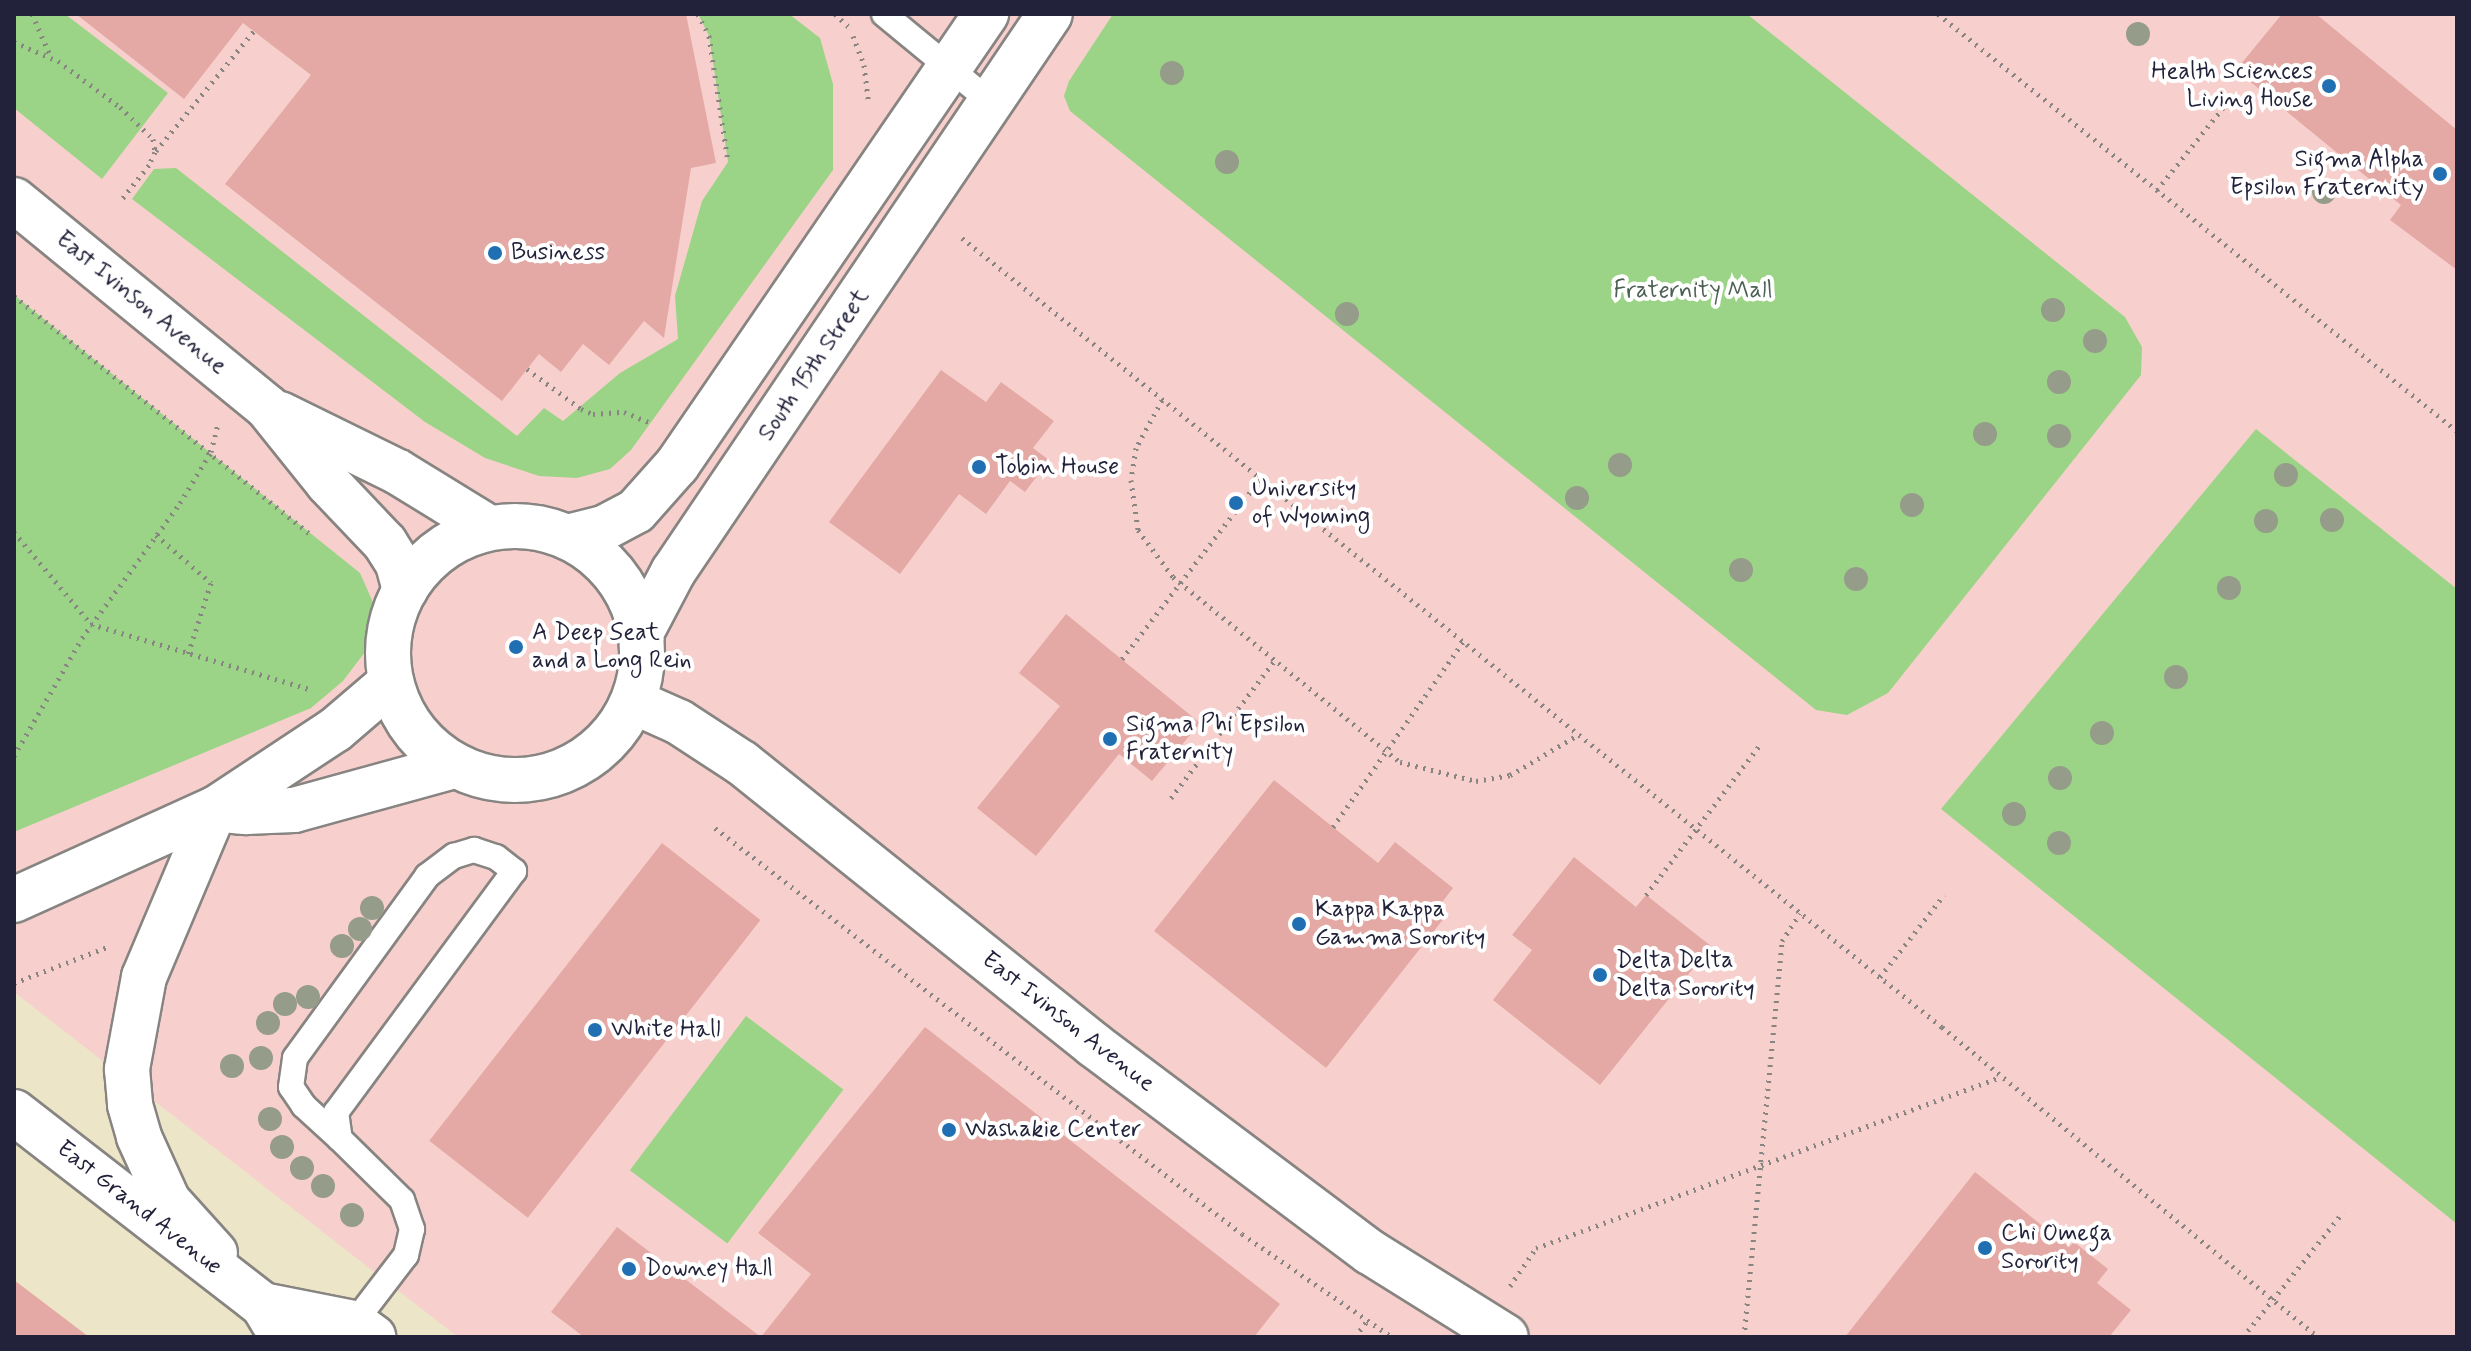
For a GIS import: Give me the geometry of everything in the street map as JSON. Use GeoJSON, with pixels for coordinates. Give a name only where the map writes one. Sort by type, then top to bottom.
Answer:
{"type":"FeatureCollection","features":[{"type":"Feature","properties":{"kind":"main road","name":"South 15th Street"},"geometry":{"type":"LineString","coordinates":[[567,537],[604,528],[636,511],[677,465],[986,14]]}},
{"type":"Feature","properties":{"kind":"main road","name":"South 15th Street"},"geometry":{"type":"LineString","coordinates":[[642,631],[673,572],[1050,14]]}},
{"type":"Feature","properties":{"kind":"main road","name":"East Ivinson Avenue"},"geometry":{"type":"LineString","coordinates":[[14,200],[267,407],[328,483],[385,543],[398,564],[405,590]]}},
{"type":"Feature","properties":{"kind":"main road","name":"East Ivinson Avenue"},"geometry":{"type":"LineString","coordinates":[[267,407],[398,472],[489,528]]}},
{"type":"Feature","properties":{"kind":"main road","name":"South 15th Street"},"geometry":{"type":"LineString","coordinates":[[521,526],[567,537],[605,563],[624,587],[642,631],[642,674],[634,702],[619,729],[598,751],[573,768],[545,778],[514,781],[483,777],[454,766],[429,748],[409,724],[391,682],[389,635],[405,590],[434,555],[460,538],[489,528],[521,526]]}},
{"type":"Feature","properties":{"kind":"main road"},"geometry":{"type":"LineString","coordinates":[[14,900],[215,809],[335,730],[391,682]]}},
{"type":"Feature","properties":{"kind":"main road","name":"East Ivinson Avenue"},"geometry":{"type":"LineString","coordinates":[[634,702],[679,722],[742,763],[1107,1054],[1370,1252],[1496,1330]]}},
{"type":"Feature","properties":{"kind":"main road"},"geometry":{"type":"LineString","coordinates":[[215,809],[294,810],[454,766]]}},
{"type":"Feature","properties":{"kind":"main road"},"geometry":{"type":"LineString","coordinates":[[215,809],[144,977],[127,1069],[130,1105],[139,1137],[168,1201],[272,1321]]}},
{"type":"Feature","properties":{"kind":"main road","name":"East Grand Avenue"},"geometry":{"type":"LineString","coordinates":[[14,1112],[272,1321],[363,1330]]}},
{"type":"Feature","properties":{"kind":"lane"},"geometry":{"type":"LineString","coordinates":[[884,14],[992,103]]}},
{"type":"Feature","properties":{"kind":"lane"},"geometry":{"type":"LineString","coordinates":[[340,1139],[336,1112],[514,871],[496,857],[474,850],[454,856],[427,876],[295,1058],[291,1087],[304,1106],[402,1200],[412,1229],[406,1255],[363,1330]]}},
{"type":"Feature","properties":{"kind":"path"},"geometry":{"type":"LineString","coordinates":[[32,14],[51,58]]}},
{"type":"Feature","properties":{"kind":"path"},"geometry":{"type":"LineString","coordinates":[[698,14],[709,36],[728,162]]}},
{"type":"Feature","properties":{"kind":"path"},"geometry":{"type":"LineString","coordinates":[[1938,14],[2457,431]]}},
{"type":"Feature","properties":{"kind":"path"},"geometry":{"type":"LineString","coordinates":[[122,199],[155,152],[254,31]]}},
{"type":"Feature","properties":{"kind":"path"},"geometry":{"type":"LineString","coordinates":[[14,42],[51,58],[120,107],[153,139],[155,152]]}},
{"type":"Feature","properties":{"kind":"path"},"geometry":{"type":"LineString","coordinates":[[2157,190],[2230,99]]}},
{"type":"Feature","properties":{"kind":"path"},"geometry":{"type":"LineString","coordinates":[[962,238],[1880,977],[2318,1337]]}},
{"type":"Feature","properties":{"kind":"path"},"geometry":{"type":"LineString","coordinates":[[14,296],[322,545]]}},
{"type":"Feature","properties":{"kind":"path"},"geometry":{"type":"LineString","coordinates":[[527,369],[581,409],[593,414],[635,414],[658,426]]}},
{"type":"Feature","properties":{"kind":"path"},"geometry":{"type":"LineString","coordinates":[[14,756],[91,624],[210,454],[229,374]]}},
{"type":"Feature","properties":{"kind":"path"},"geometry":{"type":"LineString","coordinates":[[1162,400],[1136,448],[1131,480],[1138,530],[1180,583],[1400,762],[1476,781],[1510,775],[1578,735]]}},
{"type":"Feature","properties":{"kind":"path"},"geometry":{"type":"LineString","coordinates":[[1122,659],[1260,479]]}},
{"type":"Feature","properties":{"kind":"path"},"geometry":{"type":"LineString","coordinates":[[14,532],[91,624],[317,691]]}},
{"type":"Feature","properties":{"kind":"path"},"geometry":{"type":"LineString","coordinates":[[156,535],[211,583],[188,654]]}},
{"type":"Feature","properties":{"kind":"path"},"geometry":{"type":"LineString","coordinates":[[1333,827],[1463,642]]}},
{"type":"Feature","properties":{"kind":"path"},"geometry":{"type":"LineString","coordinates":[[1171,798],[1275,660]]}},
{"type":"Feature","properties":{"kind":"path"},"geometry":{"type":"LineString","coordinates":[[1646,895],[1760,745]]}},
{"type":"Feature","properties":{"kind":"path"},"geometry":{"type":"LineString","coordinates":[[715,828],[1242,1234],[1392,1337]]}},
{"type":"Feature","properties":{"kind":"path"},"geometry":{"type":"LineString","coordinates":[[1880,977],[1944,895]]}},
{"type":"Feature","properties":{"kind":"path"},"geometry":{"type":"LineString","coordinates":[[1744,1337],[1782,941],[1800,913]]}},
{"type":"Feature","properties":{"kind":"path"},"geometry":{"type":"LineString","coordinates":[[14,983],[106,945],[114,946],[119,952]]}},
{"type":"Feature","properties":{"kind":"path"},"geometry":{"type":"LineString","coordinates":[[1496,1330],[1536,1248],[2002,1077]]}},
{"type":"Feature","properties":{"kind":"path"},"geometry":{"type":"LineString","coordinates":[[2243,1337],[2343,1212]]}},
{"type":"Feature","properties":{"kind":"path"},"geometry":{"type":"LineString","coordinates":[[1355,1337],[1367,1321]]}},
{"type":"Feature","properties":{"kind":"shaded area","name":"University of Wyoming"},"geometry":{"type":"Polygon","coordinates":[[[14,14],[2457,14],[2457,1337],[458,1337],[14,992],[14,14]]]}},
{"type":"Feature","properties":{"kind":"green space"},"geometry":{"type":"Polygon","coordinates":[[[14,14],[65,14],[168,93],[102,179],[14,108],[14,14]]]}},
{"type":"Feature","properties":{"kind":"green space"},"geometry":{"type":"Polygon","coordinates":[[[698,14],[789,14],[820,38],[833,84],[833,170],[631,450],[610,469],[577,478],[539,476],[485,458],[425,422],[132,199],[154,169],[176,168],[517,436],[544,408],[563,421],[620,373],[678,339],[675,296],[702,201],[728,162],[709,36],[698,14]]]}},
{"type":"Feature","properties":{"kind":"green space","name":"Fraternity Mall"},"geometry":{"type":"Polygon","coordinates":[[[1113,14],[1747,14],[2125,317],[2142,347],[2141,375],[1888,693],[1847,715],[1816,710],[1070,111],[1064,96],[1069,81],[1113,14]]]}},
{"type":"Feature","properties":{"kind":"green space"},"geometry":{"type":"Polygon","coordinates":[[[14,295],[360,573],[375,607],[368,648],[343,681],[311,708],[14,832],[14,295]]]}},
{"type":"Feature","properties":{"kind":"green space"},"geometry":{"type":"Polygon","coordinates":[[[2256,429],[2457,589],[2457,1224],[1941,809],[2256,429]]]}},
{"type":"Feature","properties":{"kind":"green space"},"geometry":{"type":"Polygon","coordinates":[[[746,1016],[843,1089],[727,1244],[630,1170],[746,1016]]]}},
{"type":"Feature","properties":{"kind":"building","name":"Business"},"geometry":{"type":"Polygon","coordinates":[[[76,14],[686,14],[716,163],[691,168],[664,338],[644,321],[609,365],[583,344],[561,372],[539,354],[502,401],[225,184],[311,75],[243,23],[184,99],[76,14]]]}},
{"type":"Feature","properties":{"kind":"building","name":"Health Sciences Living House"},"geometry":{"type":"Polygon","coordinates":[[[2282,14],[2316,14],[2457,130],[2457,270],[2390,220],[2401,205],[2236,70],[2282,14]]]}},
{"type":"Feature","properties":{"kind":"building","name":"Tobin House"},"geometry":{"type":"Polygon","coordinates":[[[941,370],[986,402],[1001,382],[1054,421],[1033,448],[1049,460],[1025,492],[1010,481],[986,514],[959,494],[900,574],[829,522],[941,370]]]}},
{"type":"Feature","properties":{"kind":"building","name":"Sigma Phi Epsilon Fraternity"},"geometry":{"type":"Polygon","coordinates":[[[1066,614],[1200,723],[1152,781],[1119,754],[1036,856],[977,808],[1060,706],[1019,673],[1066,614]]]}},
{"type":"Feature","properties":{"kind":"building","name":"Kappa Kappa Gamma Sorority"},"geometry":{"type":"Polygon","coordinates":[[[1274,780],[1378,863],[1395,842],[1453,888],[1436,910],[1445,917],[1326,1068],[1154,931],[1274,780]]]}},
{"type":"Feature","properties":{"kind":"building","name":"White Hall"},"geometry":{"type":"Polygon","coordinates":[[[662,843],[761,920],[528,1218],[429,1141],[662,843]]]}},
{"type":"Feature","properties":{"kind":"building","name":"Delta Delta Delta Sorority"},"geometry":{"type":"Polygon","coordinates":[[[1574,857],[1636,907],[1646,895],[1711,946],[1600,1085],[1493,1000],[1532,950],[1512,935],[1574,857]]]}},
{"type":"Feature","properties":{"kind":"building","name":"Washakie Center"},"geometry":{"type":"Polygon","coordinates":[[[925,1027],[1280,1304],[1254,1337],[761,1337],[811,1274],[758,1233],[925,1027]]]}},
{"type":"Feature","properties":{"kind":"building","name":"Chi Omega Sorority"},"geometry":{"type":"Polygon","coordinates":[[[1975,1172],[2069,1247],[2074,1242],[2108,1269],[2097,1283],[2131,1310],[2109,1337],[1845,1337],[1975,1172]]]}},
{"type":"Feature","properties":{"kind":"building","name":"Downey Hall"},"geometry":{"type":"Polygon","coordinates":[[[617,1227],[761,1337],[584,1337],[551,1312],[617,1227]]]}},
{"type":"Feature","properties":{"kind":"building"},"geometry":{"type":"Polygon","coordinates":[[[14,1280],[89,1337],[14,1337],[14,1280]]]}},
{"type":"Feature","properties":{"kind":"place","name":"Health Sciences Living House"},"geometry":{"type":"Point","coordinates":[2329,86]}},
{"type":"Feature","properties":{"kind":"place","name":"Sigma Alpha Epsilon Fraternity"},"geometry":{"type":"Point","coordinates":[2440,174]}},
{"type":"Feature","properties":{"kind":"place","name":"Business"},"geometry":{"type":"Point","coordinates":[495,253]}},
{"type":"Feature","properties":{"kind":"place","name":"Tobin House"},"geometry":{"type":"Point","coordinates":[979,467]}},
{"type":"Feature","properties":{"kind":"place","name":"University of Wyoming"},"geometry":{"type":"Point","coordinates":[1236,503]}},
{"type":"Feature","properties":{"kind":"place","name":"A Deep Seat and a Long Rein"},"geometry":{"type":"Point","coordinates":[516,647]}},
{"type":"Feature","properties":{"kind":"place","name":"Sigma Phi Epsilon Fraternity"},"geometry":{"type":"Point","coordinates":[1110,739]}},
{"type":"Feature","properties":{"kind":"place","name":"Kappa Kappa Gamma Sorority"},"geometry":{"type":"Point","coordinates":[1299,924]}},
{"type":"Feature","properties":{"kind":"place","name":"Delta Delta Delta Sorority"},"geometry":{"type":"Point","coordinates":[1600,975]}},
{"type":"Feature","properties":{"kind":"place","name":"White Hall"},"geometry":{"type":"Point","coordinates":[595,1030]}},
{"type":"Feature","properties":{"kind":"place","name":"Washakie Center"},"geometry":{"type":"Point","coordinates":[949,1130]}},
{"type":"Feature","properties":{"kind":"place","name":"Chi Omega Sorority"},"geometry":{"type":"Point","coordinates":[1985,1248]}},
{"type":"Feature","properties":{"kind":"place","name":"Downey Hall"},"geometry":{"type":"Point","coordinates":[629,1269]}}]}
